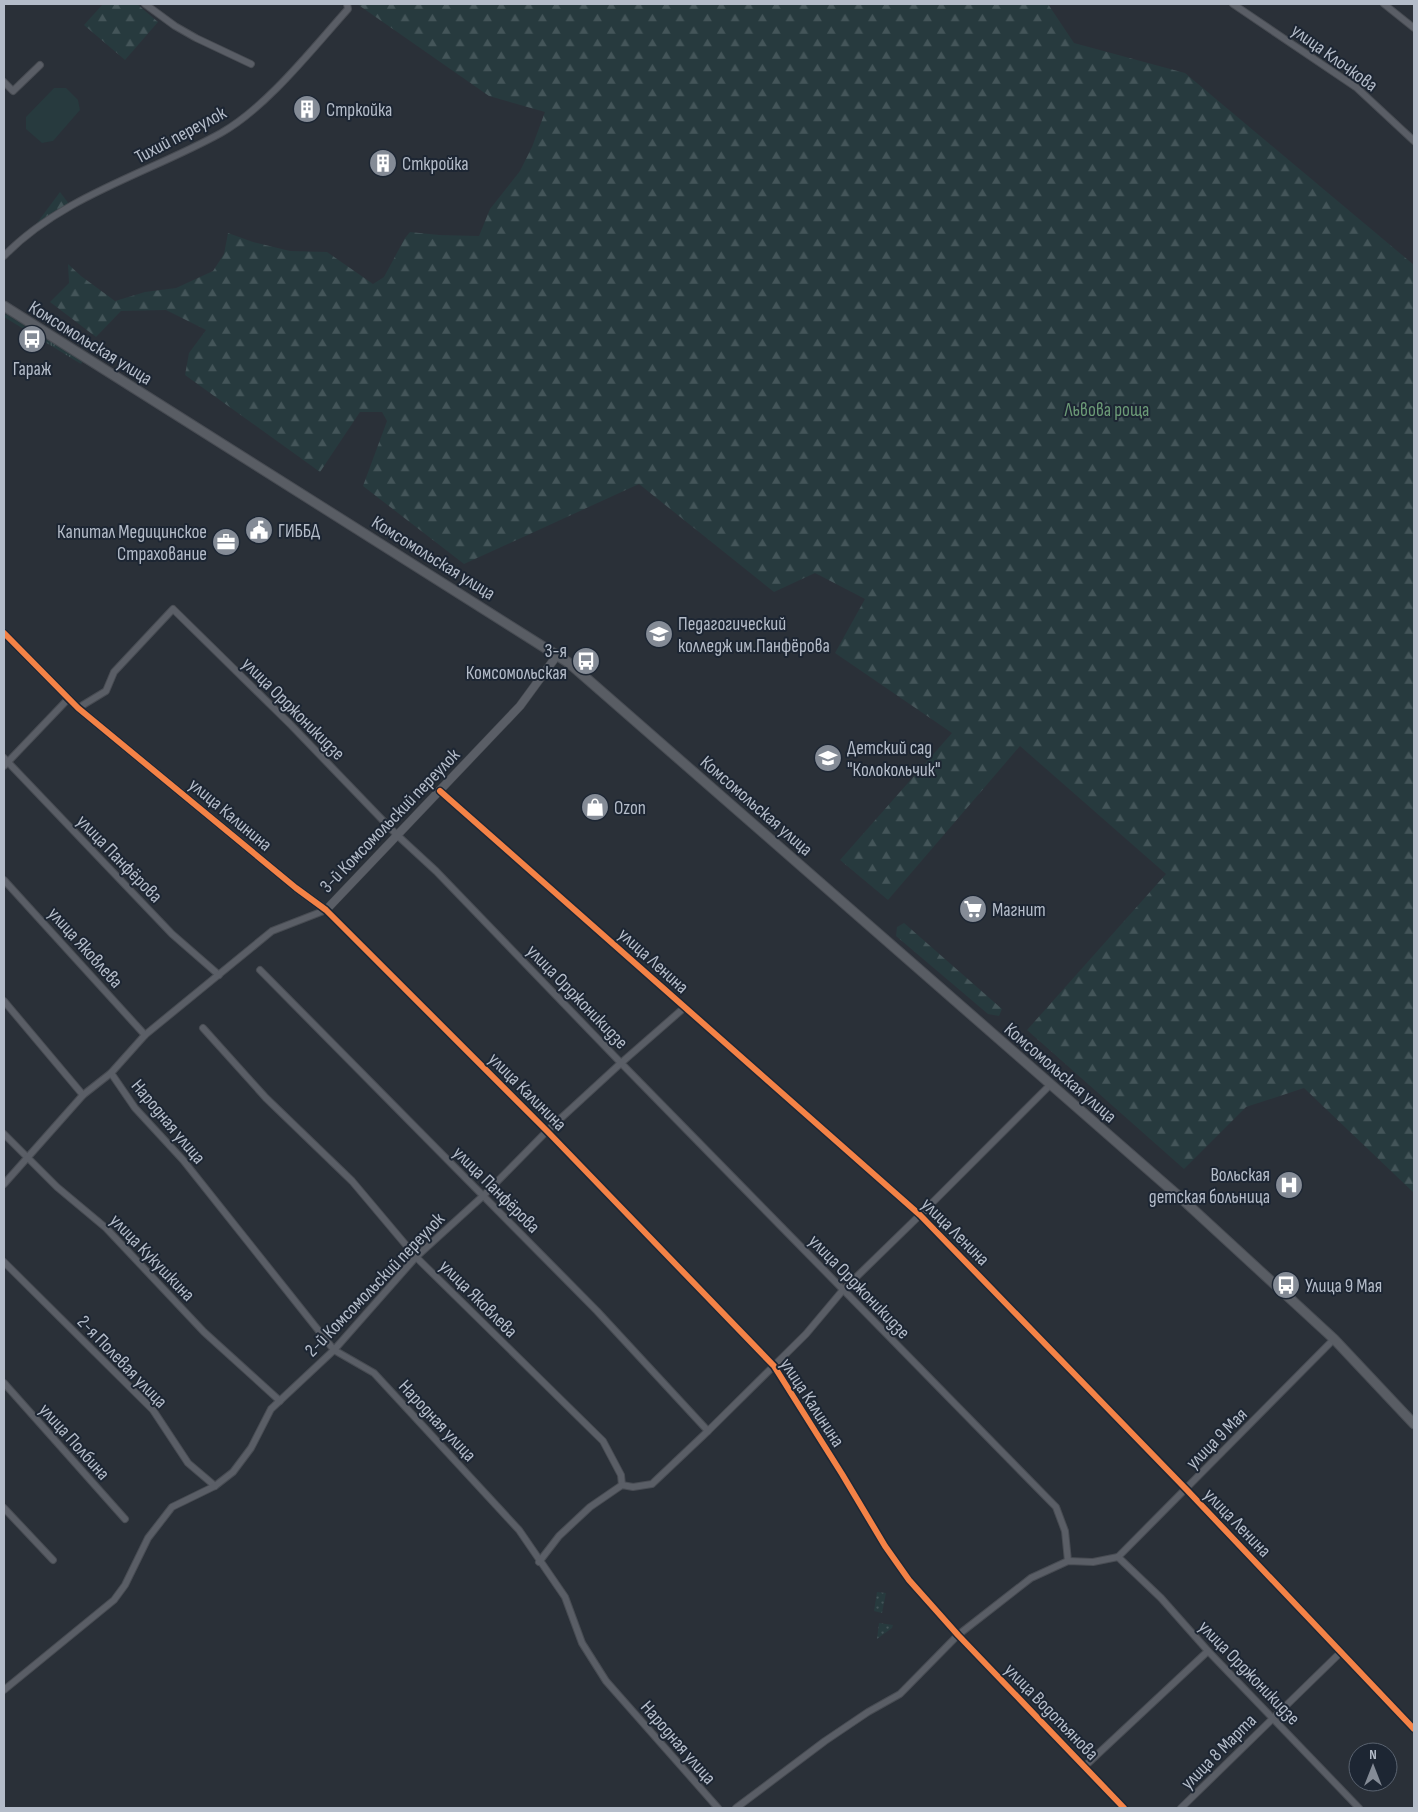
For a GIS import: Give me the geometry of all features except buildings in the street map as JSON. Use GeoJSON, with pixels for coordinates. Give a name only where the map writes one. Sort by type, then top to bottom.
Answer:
{"type":"FeatureCollection","features":[{"type":"Feature","properties":{"kind":"main road","name":"Комсомольская улица"},"geometry":{"type":"LineString","coordinates":[[4,306],[558,654],[1190,1207],[1334,1339],[1414,1424]]}},
{"type":"Feature","properties":{"kind":"street"},"geometry":{"type":"LineString","coordinates":[[145,4],[175,26],[196,38],[251,64]]}},
{"type":"Feature","properties":{"kind":"street","name":"улица Клочкова"},"geometry":{"type":"LineString","coordinates":[[1233,4],[1357,88],[1414,141]]}},
{"type":"Feature","properties":{"kind":"street"},"geometry":{"type":"LineString","coordinates":[[1384,4],[1414,28]]}},
{"type":"Feature","properties":{"kind":"street","name":"Тихий переулок"},"geometry":{"type":"LineString","coordinates":[[4,256],[21,239],[75,204],[229,127],[256,107],[348,6]]}},
{"type":"Feature","properties":{"kind":"street"},"geometry":{"type":"LineString","coordinates":[[4,82],[14,91],[40,64]]}},
{"type":"Feature","properties":{"kind":"street","name":"улица Орджоникидзе"},"geometry":{"type":"LineString","coordinates":[[78,708],[106,691],[114,672],[173,609],[290,724],[397,835],[436,871],[621,1063],[1056,1507],[1064,1531],[1068,1561]]}},
{"type":"Feature","properties":{"kind":"street","name":"улица Калинина"},"geometry":{"type":"LineString","coordinates":[[4,633],[78,708],[296,888],[326,910],[547,1131],[774,1366],[842,1474],[884,1546],[909,1580],[958,1635]]}},
{"type":"Feature","properties":{"kind":"street","name":"3-й Комсомольский переулок"},"geometry":{"type":"LineString","coordinates":[[4,1184],[82,1095],[111,1072],[145,1035],[272,931],[326,910],[520,706],[558,654]]}},
{"type":"Feature","properties":{"kind":"street"},"geometry":{"type":"LineString","coordinates":[[5,762],[70,698]]}},
{"type":"Feature","properties":{"kind":"street","name":"улица Панфёрова"},"geometry":{"type":"LineString","coordinates":[[5,762],[172,934],[219,975]]}},
{"type":"Feature","properties":{"kind":"street","name":"улица Ленина"},"geometry":{"type":"LineString","coordinates":[[440,791],[920,1215],[1186,1489],[1414,1729]]}},
{"type":"Feature","properties":{"kind":"street","name":"улица Яковлева"},"geometry":{"type":"LineString","coordinates":[[4,880],[145,1035]]}},
{"type":"Feature","properties":{"kind":"street","name":"улица Панфёрова"},"geometry":{"type":"LineString","coordinates":[[260,970],[597,1311],[708,1431]]}},
{"type":"Feature","properties":{"kind":"street"},"geometry":{"type":"LineString","coordinates":[[4,1001],[82,1095]]}},
{"type":"Feature","properties":{"kind":"street","name":"2-й Комсомольский переулок"},"geometry":{"type":"LineString","coordinates":[[4,1690],[114,1600],[125,1585],[148,1538],[172,1507],[215,1486],[232,1472],[251,1448],[271,1409],[334,1350],[416,1257],[483,1196],[547,1131],[684,1007]]}},
{"type":"Feature","properties":{"kind":"street","name":"улица Яковлева"},"geometry":{"type":"LineString","coordinates":[[203,1028],[266,1098],[352,1180],[416,1257],[603,1441],[620,1475],[622,1485]]}},
{"type":"Feature","properties":{"kind":"street","name":"Народная улица"},"geometry":{"type":"LineString","coordinates":[[111,1072],[135,1108],[183,1160],[334,1350],[374,1373],[519,1530],[565,1597],[582,1643],[606,1680],[718,1808]]}},
{"type":"Feature","properties":{"kind":"street"},"geometry":{"type":"LineString","coordinates":[[540,1562],[559,1536],[590,1507],[622,1485],[633,1487],[652,1484],[806,1334],[843,1290],[1051,1084]]}},
{"type":"Feature","properties":{"kind":"street","name":"улица Кукушкина"},"geometry":{"type":"LineString","coordinates":[[4,1134],[57,1187],[106,1228],[204,1332],[280,1401]]}},
{"type":"Feature","properties":{"kind":"street","name":"2-я Полевая улица"},"geometry":{"type":"LineString","coordinates":[[4,1262],[153,1410],[188,1463],[215,1486]]}},
{"type":"Feature","properties":{"kind":"street","name":"улица 9 Мая"},"geometry":{"type":"LineString","coordinates":[[1118,1557],[1334,1339]]}},
{"type":"Feature","properties":{"kind":"street","name":"улица Полбина"},"geometry":{"type":"LineString","coordinates":[[4,1383],[125,1519]]}},
{"type":"Feature","properties":{"kind":"street"},"geometry":{"type":"LineString","coordinates":[[4,1508],[53,1560]]}},
{"type":"Feature","properties":{"kind":"street"},"geometry":{"type":"LineString","coordinates":[[736,1808],[825,1741],[868,1712],[900,1694],[958,1635],[1031,1578],[1068,1561],[1093,1562],[1118,1557]]}},
{"type":"Feature","properties":{"kind":"street","name":"улица Орджоникидзе"},"geometry":{"type":"LineString","coordinates":[[1118,1557],[1161,1598],[1208,1651],[1359,1808]]}},
{"type":"Feature","properties":{"kind":"street","name":"улица Водопьянова"},"geometry":{"type":"LineString","coordinates":[[958,1635],[1124,1808]]}},
{"type":"Feature","properties":{"kind":"street"},"geometry":{"type":"LineString","coordinates":[[1085,1766],[1208,1651]]}},
{"type":"Feature","properties":{"kind":"street","name":"улица 8 Марта"},"geometry":{"type":"LineString","coordinates":[[1181,1808],[1341,1652]]}},
{"type":"Feature","properties":{"kind":"green space"},"geometry":{"type":"Polygon","coordinates":[[[103,4],[137,4],[158,22],[125,60],[84,25],[103,4]]]}},
{"type":"Feature","properties":{"kind":"green space","name":"Львова роща"},"geometry":{"type":"Polygon","coordinates":[[[357,4],[1048,4],[1074,43],[1185,73],[1414,265],[1414,1193],[1304,1088],[1246,1107],[1184,1169],[1027,1030],[1166,874],[1020,746],[888,900],[840,860],[952,733],[835,653],[865,599],[815,573],[774,592],[639,484],[464,564],[363,486],[387,421],[382,412],[360,412],[320,472],[185,375],[189,353],[206,330],[166,310],[121,311],[96,337],[50,302],[69,283],[68,264],[115,301],[145,292],[176,288],[213,271],[224,254],[228,233],[253,242],[290,251],[327,252],[373,284],[384,277],[410,232],[479,236],[490,209],[520,171],[532,147],[545,112],[489,96],[357,4]]]}},
{"type":"Feature","properties":{"kind":"green space"},"geometry":{"type":"Polygon","coordinates":[[[54,88],[66,88],[78,100],[80,110],[53,141],[42,143],[26,129],[26,117],[54,88]]]}},
{"type":"Feature","properties":{"kind":"green space"},"geometry":{"type":"Polygon","coordinates":[[[60,192],[69,204],[37,223],[60,192]]]}},
{"type":"Feature","properties":{"kind":"green space"},"geometry":{"type":"Polygon","coordinates":[[[6,314],[83,361],[81,364],[4,317],[6,314]]]}},
{"type":"Feature","properties":{"kind":"green space"},"geometry":{"type":"Polygon","coordinates":[[[904,923],[1002,1009],[999,1016],[988,1014],[896,936],[897,927],[904,923]]]}},
{"type":"Feature","properties":{"kind":"green space"},"geometry":{"type":"Polygon","coordinates":[[[877,1592],[886,1593],[882,1613],[874,1611],[877,1592]]]}},
{"type":"Feature","properties":{"kind":"green space"},"geometry":{"type":"Polygon","coordinates":[[[879,1623],[893,1625],[892,1628],[877,1639],[879,1623]]]}},
{"type":"Feature","properties":{"kind":"cycle path"},"geometry":{"type":"LineString","coordinates":[[4,633],[78,708],[296,888],[326,910],[547,1131],[774,1366],[885,1546],[909,1580],[958,1635],[1124,1808]]}},
{"type":"Feature","properties":{"kind":"cycle path"},"geometry":{"type":"LineString","coordinates":[[440,791],[920,1215],[1186,1489],[1414,1729]]}},
{"type":"Feature","properties":{"kind":"place","name":"Стркойка"},"geometry":{"type":"Point","coordinates":[307,109]}},
{"type":"Feature","properties":{"kind":"place","name":"Сткройка"},"geometry":{"type":"Point","coordinates":[383,163]}},
{"type":"Feature","properties":{"kind":"place","name":"Гараж"},"geometry":{"type":"Point","coordinates":[32,339]}},
{"type":"Feature","properties":{"kind":"place","name":"ГИББД"},"geometry":{"type":"Point","coordinates":[259,530]}},
{"type":"Feature","properties":{"kind":"place","name":"Капитал Медицинское Страхование"},"geometry":{"type":"Point","coordinates":[226,542]}},
{"type":"Feature","properties":{"kind":"place","name":"Педагогический колледж им.Панфёрова"},"geometry":{"type":"Point","coordinates":[659,634]}},
{"type":"Feature","properties":{"kind":"place","name":"3-я Комсомольская"},"geometry":{"type":"Point","coordinates":[586,661]}},
{"type":"Feature","properties":{"kind":"place","name":"Детский сад \"Колокольчик\""},"geometry":{"type":"Point","coordinates":[828,758]}},
{"type":"Feature","properties":{"kind":"place","name":"Ozon"},"geometry":{"type":"Point","coordinates":[595,807]}},
{"type":"Feature","properties":{"kind":"place","name":"Магнит"},"geometry":{"type":"Point","coordinates":[973,909]}},
{"type":"Feature","properties":{"kind":"place","name":"Вольская детская больница"},"geometry":{"type":"Point","coordinates":[1289,1185]}},
{"type":"Feature","properties":{"kind":"place","name":"Улица 9 Мая"},"geometry":{"type":"Point","coordinates":[1286,1285]}}]}
